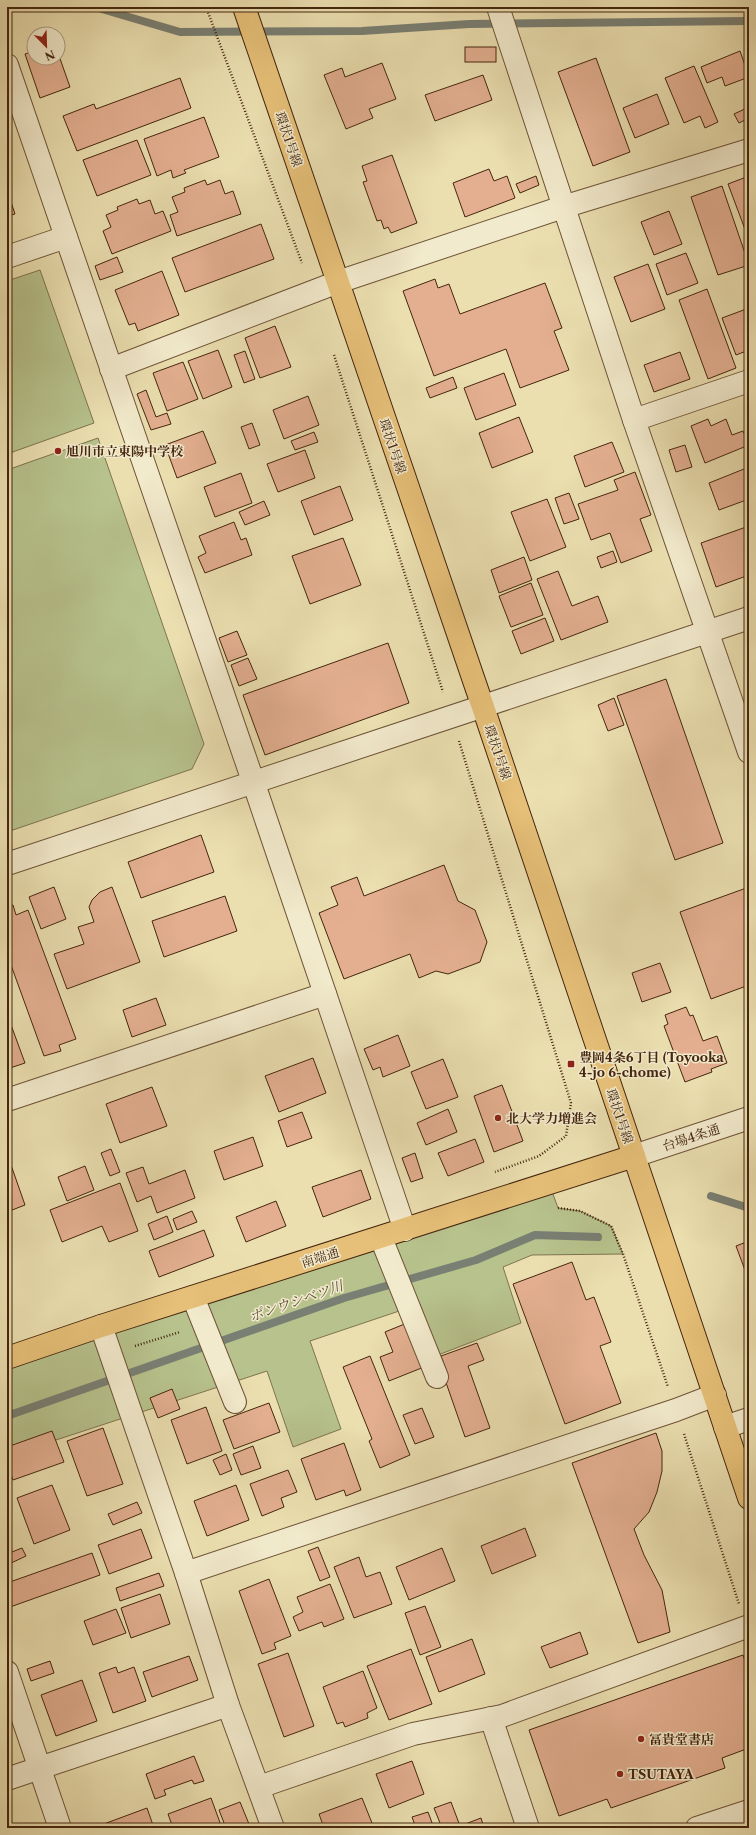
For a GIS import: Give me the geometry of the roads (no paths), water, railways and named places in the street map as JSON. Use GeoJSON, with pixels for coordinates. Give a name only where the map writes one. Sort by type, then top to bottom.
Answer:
{"type":"FeatureCollection","features":[{"type":"Feature","properties":{"kind":"main road","name":"環状1号線"},"geometry":{"type":"LineString","coordinates":[[244,7],[749,1498]]}},
{"type":"Feature","properties":{"kind":"main road","name":"南端通"},"geometry":{"type":"LineString","coordinates":[[7,1358],[101,1326],[381,1238],[634,1156]]}},
{"type":"Feature","properties":{"kind":"street"},"geometry":{"type":"LineString","coordinates":[[498,7],[634,420],[706,632],[749,752]]}},
{"type":"Feature","properties":{"kind":"street"},"geometry":{"type":"LineString","coordinates":[[7,65],[112,368],[405,1230]]}},
{"type":"Feature","properties":{"kind":"street"},"geometry":{"type":"LineString","coordinates":[[112,368],[313,290],[563,207],[749,150]]}},
{"type":"Feature","properties":{"kind":"street"},"geometry":{"type":"LineString","coordinates":[[7,257],[66,237]]}},
{"type":"Feature","properties":{"kind":"street"},"geometry":{"type":"LineString","coordinates":[[634,420],[749,381]]}},
{"type":"Feature","properties":{"kind":"street"},"geometry":{"type":"LineString","coordinates":[[7,864],[253,781],[749,618]]}},
{"type":"Feature","properties":{"kind":"street"},"geometry":{"type":"LineString","coordinates":[[7,1100],[325,994]]}},
{"type":"Feature","properties":{"kind":"street","name":"台場4条通"},"geometry":{"type":"LineString","coordinates":[[634,1156],[749,1118]]}},
{"type":"Feature","properties":{"kind":"street"},"geometry":{"type":"LineString","coordinates":[[381,1238],[437,1377]]}},
{"type":"Feature","properties":{"kind":"street"},"geometry":{"type":"LineString","coordinates":[[193,1297],[235,1402]]}},
{"type":"Feature","properties":{"kind":"street"},"geometry":{"type":"LineString","coordinates":[[101,1326],[186,1573],[228,1705],[273,1828]]}},
{"type":"Feature","properties":{"kind":"street"},"geometry":{"type":"LineString","coordinates":[[186,1573],[676,1410],[715,1395]]}},
{"type":"Feature","properties":{"kind":"street"},"geometry":{"type":"LineString","coordinates":[[725,1427],[749,1419]]}},
{"type":"Feature","properties":{"kind":"street"},"geometry":{"type":"LineString","coordinates":[[259,1787],[413,1734],[502,1716],[748,1626]]}},
{"type":"Feature","properties":{"kind":"street"},"geometry":{"type":"LineString","coordinates":[[7,1672],[60,1828]]}},
{"type":"Feature","properties":{"kind":"street"},"geometry":{"type":"LineString","coordinates":[[7,1779],[228,1705]]}},
{"type":"Feature","properties":{"kind":"street"},"geometry":{"type":"LineString","coordinates":[[491,1718],[528,1828]]}},
{"type":"Feature","properties":{"kind":"street"},"geometry":{"type":"LineString","coordinates":[[697,1828],[749,1811]]}},
{"type":"Feature","properties":{"kind":"waterway"},"geometry":{"type":"LineString","coordinates":[[95,7],[180,32],[362,31],[469,24],[749,21]]}},
{"type":"Feature","properties":{"kind":"waterway","name":"ポンウシベツ川"},"geometry":{"type":"LineString","coordinates":[[711,1196],[749,1208]]}},
{"type":"Feature","properties":{"kind":"waterway","name":"ポンウシベツ川"},"geometry":{"type":"LineString","coordinates":[[7,1416],[344,1298],[476,1260],[535,1235],[598,1237]]}},
{"type":"Feature","properties":{"kind":"place","name":"旭川市立東陽中学校"},"geometry":{"type":"Point","coordinates":[58,451]}},
{"type":"Feature","properties":{"kind":"place","name":"豊岡4条6丁目 (Toyooka 4-jo 6-chome)"},"geometry":{"type":"Point","coordinates":[571,1064]}},
{"type":"Feature","properties":{"kind":"place","name":"北大学力増進会"},"geometry":{"type":"Point","coordinates":[498,1118]}},
{"type":"Feature","properties":{"kind":"place","name":"冨貴堂書店"},"geometry":{"type":"Point","coordinates":[641,1739]}},
{"type":"Feature","properties":{"kind":"place","name":"TSUTAYA"},"geometry":{"type":"Point","coordinates":[620,1774]}}]}
